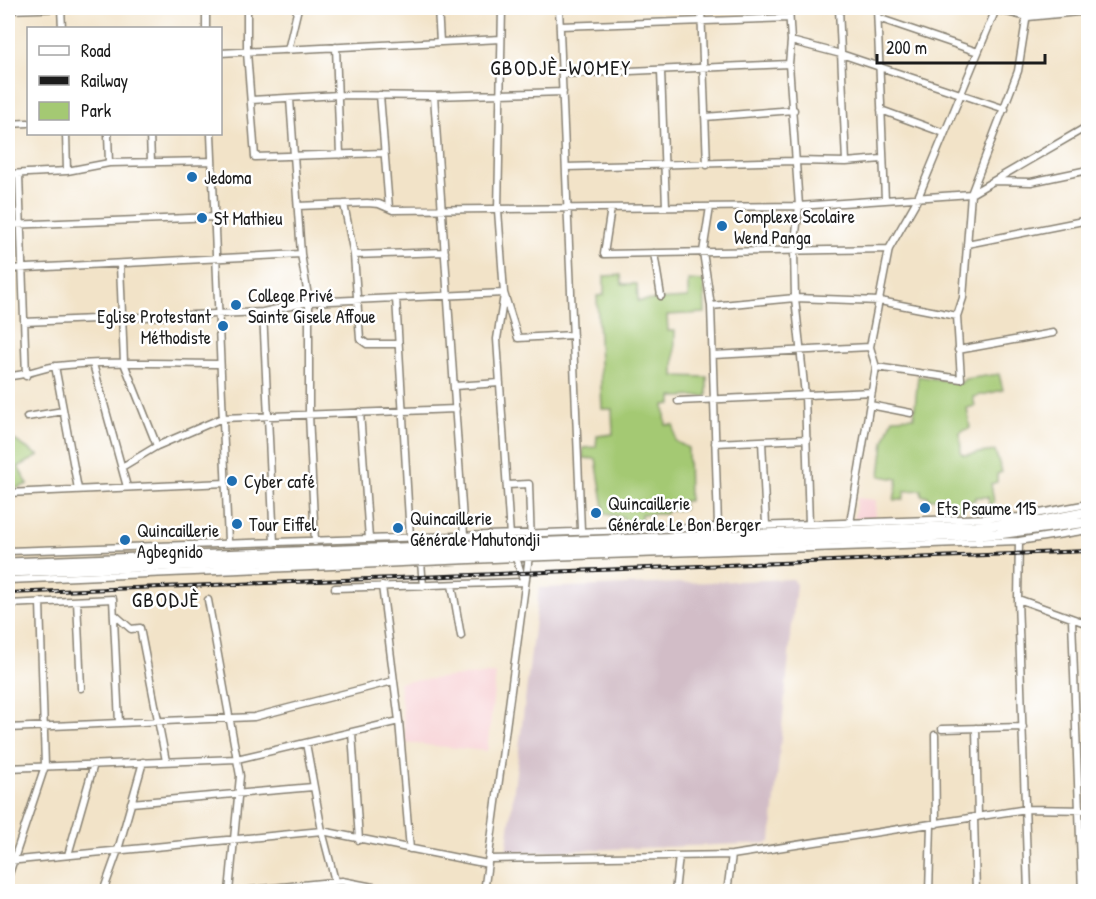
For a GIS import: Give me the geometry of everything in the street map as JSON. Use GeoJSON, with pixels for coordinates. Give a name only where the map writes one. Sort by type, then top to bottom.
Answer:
{"type":"FeatureCollection","features":[{"type":"Feature","properties":{"kind":"highway"},"geometry":{"type":"LineString","coordinates":[[531,546],[1009,524],[1089,512]]}},
{"type":"Feature","properties":{"kind":"highway"},"geometry":{"type":"LineString","coordinates":[[8,563],[513,546],[998,534],[1089,522]]}},
{"type":"Feature","properties":{"kind":"highway"},"geometry":{"type":"LineString","coordinates":[[8,572],[513,546]]}},
{"type":"Feature","properties":{"kind":"street"},"geometry":{"type":"LineString","coordinates":[[61,8],[62,27]]}},
{"type":"Feature","properties":{"kind":"street"},"geometry":{"type":"LineString","coordinates":[[8,20],[8,10],[69,8]]}},
{"type":"Feature","properties":{"kind":"street"},"geometry":{"type":"LineString","coordinates":[[206,8],[206,27]]}},
{"type":"Feature","properties":{"kind":"street"},"geometry":{"type":"LineString","coordinates":[[247,8],[247,52],[255,157],[384,153]]}},
{"type":"Feature","properties":{"kind":"street"},"geometry":{"type":"LineString","coordinates":[[288,50],[298,8]]}},
{"type":"Feature","properties":{"kind":"street"},"geometry":{"type":"LineString","coordinates":[[438,8],[440,42]]}},
{"type":"Feature","properties":{"kind":"street"},"geometry":{"type":"LineString","coordinates":[[502,8],[498,210],[504,293],[497,339],[513,546],[525,582]]}},
{"type":"Feature","properties":{"kind":"street"},"geometry":{"type":"LineString","coordinates":[[559,8],[581,530]]}},
{"type":"Feature","properties":{"kind":"street"},"geometry":{"type":"LineString","coordinates":[[701,8],[707,165]]}},
{"type":"Feature","properties":{"kind":"street"},"geometry":{"type":"LineString","coordinates":[[789,8],[791,41],[789,64],[800,206],[794,251],[795,298],[798,348],[805,395],[809,524]]}},
{"type":"Feature","properties":{"kind":"street"},"geometry":{"type":"LineString","coordinates":[[838,8],[846,162]]}},
{"type":"Feature","properties":{"kind":"street"},"geometry":{"type":"LineString","coordinates":[[877,8],[885,200]]}},
{"type":"Feature","properties":{"kind":"street"},"geometry":{"type":"LineString","coordinates":[[850,523],[876,367],[870,346],[889,249],[917,200],[978,52],[993,8],[1028,17],[1074,10],[1089,11]]}},
{"type":"Feature","properties":{"kind":"street"},"geometry":{"type":"LineString","coordinates":[[876,367],[961,379],[957,316],[963,298],[971,194],[1018,71],[1028,8]]}},
{"type":"Feature","properties":{"kind":"street"},"geometry":{"type":"LineString","coordinates":[[560,26],[789,18]]}},
{"type":"Feature","properties":{"kind":"street"},"geometry":{"type":"LineString","coordinates":[[878,18],[978,52]]}},
{"type":"Feature","properties":{"kind":"street"},"geometry":{"type":"LineString","coordinates":[[8,29],[8,124],[27,123]]}},
{"type":"Feature","properties":{"kind":"street"},"geometry":{"type":"LineString","coordinates":[[222,53],[501,39]]}},
{"type":"Feature","properties":{"kind":"street"},"geometry":{"type":"LineString","coordinates":[[791,41],[841,54],[1005,109]]}},
{"type":"Feature","properties":{"kind":"street"},"geometry":{"type":"LineString","coordinates":[[336,47],[340,155]]}},
{"type":"Feature","properties":{"kind":"street"},"geometry":{"type":"LineString","coordinates":[[562,74],[704,70],[789,64]]}},
{"type":"Feature","properties":{"kind":"street"},"geometry":{"type":"LineString","coordinates":[[661,71],[666,207]]}},
{"type":"Feature","properties":{"kind":"street"},"geometry":{"type":"LineString","coordinates":[[251,100],[339,95],[434,96],[563,92]]}},
{"type":"Feature","properties":{"kind":"street"},"geometry":{"type":"LineString","coordinates":[[381,95],[389,208]]}},
{"type":"Feature","properties":{"kind":"street"},"geometry":{"type":"LineString","coordinates":[[434,96],[464,535]]}},
{"type":"Feature","properties":{"kind":"street"},"geometry":{"type":"LineString","coordinates":[[290,99],[301,254],[309,302],[309,414],[315,542]]}},
{"type":"Feature","properties":{"kind":"street"},"geometry":{"type":"LineString","coordinates":[[881,110],[944,133]]}},
{"type":"Feature","properties":{"kind":"street"},"geometry":{"type":"LineString","coordinates":[[705,117],[794,111]]}},
{"type":"Feature","properties":{"kind":"street"},"geometry":{"type":"LineString","coordinates":[[298,206],[379,204],[389,208],[498,210],[800,206],[917,200],[971,194],[1089,126]]}},
{"type":"Feature","properties":{"kind":"street"},"geometry":{"type":"LineString","coordinates":[[66,135],[67,171]]}},
{"type":"Feature","properties":{"kind":"street"},"geometry":{"type":"LineString","coordinates":[[108,135],[108,163]]}},
{"type":"Feature","properties":{"kind":"street"},"geometry":{"type":"LineString","coordinates":[[150,135],[151,162]]}},
{"type":"Feature","properties":{"kind":"street"},"geometry":{"type":"LineString","coordinates":[[211,135],[228,542]]}},
{"type":"Feature","properties":{"kind":"street"},"geometry":{"type":"LineString","coordinates":[[566,167],[795,161],[846,162],[882,159]]}},
{"type":"Feature","properties":{"kind":"street"},"geometry":{"type":"LineString","coordinates":[[8,174],[67,171],[108,163],[212,161]]}},
{"type":"Feature","properties":{"kind":"street"},"geometry":{"type":"LineString","coordinates":[[994,181],[1030,182],[1089,170]]}},
{"type":"Feature","properties":{"kind":"street"},"geometry":{"type":"LineString","coordinates":[[19,174],[26,375]]}},
{"type":"Feature","properties":{"kind":"street"},"geometry":{"type":"LineString","coordinates":[[344,204],[354,255],[359,332],[363,343],[398,344]]}},
{"type":"Feature","properties":{"kind":"street"},"geometry":{"type":"LineString","coordinates":[[710,207],[704,252],[711,306],[718,526]]}},
{"type":"Feature","properties":{"kind":"street"},"geometry":{"type":"LineString","coordinates":[[610,208],[604,254],[889,249]]}},
{"type":"Feature","properties":{"kind":"street"},"geometry":{"type":"LineString","coordinates":[[8,225],[215,217]]}},
{"type":"Feature","properties":{"kind":"street"},"geometry":{"type":"LineString","coordinates":[[967,244],[1089,220]]}},
{"type":"Feature","properties":{"kind":"street"},"geometry":{"type":"LineString","coordinates":[[354,255],[445,252]]}},
{"type":"Feature","properties":{"kind":"street"},"geometry":{"type":"LineString","coordinates":[[654,253],[662,296]]}},
{"type":"Feature","properties":{"kind":"street"},"geometry":{"type":"LineString","coordinates":[[8,269],[120,266],[301,254]]}},
{"type":"Feature","properties":{"kind":"street"},"geometry":{"type":"LineString","coordinates":[[120,266],[124,363],[157,446]]}},
{"type":"Feature","properties":{"kind":"street"},"geometry":{"type":"LineString","coordinates":[[504,293],[519,338],[573,335]]}},
{"type":"Feature","properties":{"kind":"street"},"geometry":{"type":"LineString","coordinates":[[24,322],[123,320],[263,312],[309,302],[504,293]]}},
{"type":"Feature","properties":{"kind":"street"},"geometry":{"type":"LineString","coordinates":[[396,298],[410,537]]}},
{"type":"Feature","properties":{"kind":"street"},"geometry":{"type":"LineString","coordinates":[[711,306],[795,298],[880,301],[957,316]]}},
{"type":"Feature","properties":{"kind":"street"},"geometry":{"type":"LineString","coordinates":[[263,312],[274,543]]}},
{"type":"Feature","properties":{"kind":"street"},"geometry":{"type":"LineString","coordinates":[[958,350],[1053,333]]}},
{"type":"Feature","properties":{"kind":"street"},"geometry":{"type":"LineString","coordinates":[[713,355],[798,348],[870,346]]}},
{"type":"Feature","properties":{"kind":"street"},"geometry":{"type":"LineString","coordinates":[[8,376],[26,375],[55,366],[124,363],[220,364]]}},
{"type":"Feature","properties":{"kind":"street"},"geometry":{"type":"LineString","coordinates":[[93,364],[128,487]]}},
{"type":"Feature","properties":{"kind":"street"},"geometry":{"type":"LineString","coordinates":[[55,366],[78,489]]}},
{"type":"Feature","properties":{"kind":"street"},"geometry":{"type":"LineString","coordinates":[[454,386],[500,383]]}},
{"type":"Feature","properties":{"kind":"street"},"geometry":{"type":"LineString","coordinates":[[678,401],[872,392]]}},
{"type":"Feature","properties":{"kind":"street"},"geometry":{"type":"LineString","coordinates":[[870,405],[911,413]]}},
{"type":"Feature","properties":{"kind":"street"},"geometry":{"type":"LineString","coordinates":[[122,467],[157,446],[222,418],[456,409]]}},
{"type":"Feature","properties":{"kind":"street"},"geometry":{"type":"LineString","coordinates":[[27,417],[63,411]]}},
{"type":"Feature","properties":{"kind":"street"},"geometry":{"type":"LineString","coordinates":[[360,412],[369,539]]}},
{"type":"Feature","properties":{"kind":"street"},"geometry":{"type":"LineString","coordinates":[[715,442],[807,439]]}},
{"type":"Feature","properties":{"kind":"street"},"geometry":{"type":"LineString","coordinates":[[762,441],[765,525]]}},
{"type":"Feature","properties":{"kind":"street"},"geometry":{"type":"LineString","coordinates":[[8,493],[225,483]]}},
{"type":"Feature","properties":{"kind":"street"},"geometry":{"type":"LineString","coordinates":[[484,891],[531,546],[529,484],[507,485]]}},
{"type":"Feature","properties":{"kind":"street"},"geometry":{"type":"LineString","coordinates":[[531,546],[581,530],[1019,517],[1089,504]]}},
{"type":"Feature","properties":{"kind":"street"},"geometry":{"type":"LineString","coordinates":[[8,580],[421,562],[513,546],[1019,541],[1089,530]]}},
{"type":"Feature","properties":{"kind":"street"},"geometry":{"type":"LineString","coordinates":[[8,551],[464,535],[513,546]]}},
{"type":"Feature","properties":{"kind":"street"},"geometry":{"type":"LineString","coordinates":[[1019,541],[1018,599],[1027,809],[1028,891]]}},
{"type":"Feature","properties":{"kind":"street"},"geometry":{"type":"LineString","coordinates":[[421,562],[423,586]]}},
{"type":"Feature","properties":{"kind":"street"},"geometry":{"type":"LineString","coordinates":[[335,588],[525,582]]}},
{"type":"Feature","properties":{"kind":"street"},"geometry":{"type":"LineString","coordinates":[[452,585],[461,636]]}},
{"type":"Feature","properties":{"kind":"street"},"geometry":{"type":"LineString","coordinates":[[382,586],[399,722],[410,849]]}},
{"type":"Feature","properties":{"kind":"street"},"geometry":{"type":"LineString","coordinates":[[8,604],[113,599],[119,723]]}},
{"type":"Feature","properties":{"kind":"street"},"geometry":{"type":"LineString","coordinates":[[1018,599],[1089,624]]}},
{"type":"Feature","properties":{"kind":"street"},"geometry":{"type":"LineString","coordinates":[[208,600],[240,776],[230,891],[335,881],[395,891]]}},
{"type":"Feature","properties":{"kind":"street"},"geometry":{"type":"LineString","coordinates":[[76,601],[81,688]]}},
{"type":"Feature","properties":{"kind":"street"},"geometry":{"type":"LineString","coordinates":[[8,877],[10,861],[45,766],[40,602]]}},
{"type":"Feature","properties":{"kind":"street"},"geometry":{"type":"LineString","coordinates":[[114,614],[131,629],[140,628],[166,761]]}},
{"type":"Feature","properties":{"kind":"street"},"geometry":{"type":"LineString","coordinates":[[1072,619],[1082,891]]}},
{"type":"Feature","properties":{"kind":"street"},"geometry":{"type":"LineString","coordinates":[[8,728],[254,717],[393,681]]}},
{"type":"Feature","properties":{"kind":"street"},"geometry":{"type":"LineString","coordinates":[[8,768],[237,759],[399,722]]}},
{"type":"Feature","properties":{"kind":"street"},"geometry":{"type":"LineString","coordinates":[[942,729],[1023,727]]}},
{"type":"Feature","properties":{"kind":"street"},"geometry":{"type":"LineString","coordinates":[[976,728],[976,891]]}},
{"type":"Feature","properties":{"kind":"street"},"geometry":{"type":"LineString","coordinates":[[352,732],[359,840]]}},
{"type":"Feature","properties":{"kind":"street"},"geometry":{"type":"LineString","coordinates":[[929,891],[935,735]]}},
{"type":"Feature","properties":{"kind":"street"},"geometry":{"type":"LineString","coordinates":[[306,743],[322,831],[335,881]]}},
{"type":"Feature","properties":{"kind":"street"},"geometry":{"type":"LineString","coordinates":[[103,891],[118,850],[143,762]]}},
{"type":"Feature","properties":{"kind":"street"},"geometry":{"type":"LineString","coordinates":[[68,855],[94,764]]}},
{"type":"Feature","properties":{"kind":"street"},"geometry":{"type":"LineString","coordinates":[[131,803],[314,787]]}},
{"type":"Feature","properties":{"kind":"street"},"geometry":{"type":"LineString","coordinates":[[10,861],[322,831],[359,840],[488,862],[732,855],[1027,809],[1089,810]]}},
{"type":"Feature","properties":{"kind":"street"},"geometry":{"type":"LineString","coordinates":[[727,891],[732,855]]}},
{"type":"Feature","properties":{"kind":"street"},"geometry":{"type":"LineString","coordinates":[[675,891],[679,856]]}},
{"type":"Feature","properties":{"kind":"shaded area"},"geometry":{"type":"Polygon","coordinates":[[[857,498],[876,500],[875,519],[854,519],[857,498]]]}},
{"type":"Feature","properties":{"kind":"shaded area"},"geometry":{"type":"Polygon","coordinates":[[[793,579],[796,584],[771,840],[768,843],[506,853],[539,588],[793,579]]]}},
{"type":"Feature","properties":{"kind":"shaded area"},"geometry":{"type":"Polygon","coordinates":[[[496,673],[487,751],[406,743],[399,682],[496,673]]]}},
{"type":"Feature","properties":{"kind":"green space"},"geometry":{"type":"Polygon","coordinates":[[[621,275],[622,284],[637,284],[638,301],[688,298],[688,280],[704,281],[705,313],[667,315],[668,331],[675,331],[674,376],[707,377],[707,396],[672,397],[672,404],[664,405],[666,425],[674,425],[675,441],[688,448],[689,501],[683,501],[684,509],[666,511],[666,514],[641,514],[641,521],[625,521],[623,517],[605,514],[596,459],[583,458],[583,448],[596,447],[597,436],[613,434],[612,409],[602,409],[597,296],[604,295],[604,276],[621,275]]]}},
{"type":"Feature","properties":{"kind":"green space"},"geometry":{"type":"Polygon","coordinates":[[[999,374],[1003,390],[973,397],[975,406],[967,408],[970,428],[960,432],[961,453],[964,455],[995,451],[1002,472],[997,474],[997,482],[991,484],[994,503],[989,505],[988,497],[975,497],[975,500],[961,505],[961,509],[948,509],[945,498],[929,499],[928,496],[922,496],[921,490],[905,491],[903,500],[894,500],[898,479],[880,476],[884,442],[893,418],[914,417],[918,376],[961,383],[965,379],[999,374]]]}},
{"type":"Feature","properties":{"kind":"green space"},"geometry":{"type":"Polygon","coordinates":[[[8,436],[39,456],[18,467],[28,484],[12,490],[8,486],[8,436]]]}},
{"type":"Feature","properties":{"kind":"railway"},"geometry":{"type":"LineString","coordinates":[[8,593],[1088,551]]}},
{"type":"Feature","properties":{"kind":"place","name":"Jedoma"},"geometry":{"type":"Point","coordinates":[192,177]}},
{"type":"Feature","properties":{"kind":"place","name":"St Mathieu"},"geometry":{"type":"Point","coordinates":[202,218]}},
{"type":"Feature","properties":{"kind":"place","name":"Complexe Scolaire Wend Panga"},"geometry":{"type":"Point","coordinates":[722,226]}},
{"type":"Feature","properties":{"kind":"place","name":"College Privé Sainte Gisele Affoue"},"geometry":{"type":"Point","coordinates":[236,305]}},
{"type":"Feature","properties":{"kind":"place","name":"Eglise Protestant Méthodiste"},"geometry":{"type":"Point","coordinates":[223,326]}},
{"type":"Feature","properties":{"kind":"place","name":"Cyber café"},"geometry":{"type":"Point","coordinates":[232,481]}},
{"type":"Feature","properties":{"kind":"place","name":"Ets Psaume 115"},"geometry":{"type":"Point","coordinates":[925,508]}},
{"type":"Feature","properties":{"kind":"place","name":"Quincaillerie Générale Le Bon Berger"},"geometry":{"type":"Point","coordinates":[596,513]}},
{"type":"Feature","properties":{"kind":"place","name":"Tour Eiffel"},"geometry":{"type":"Point","coordinates":[237,524]}},
{"type":"Feature","properties":{"kind":"place","name":"Quincaillerie Générale Mahutondji"},"geometry":{"type":"Point","coordinates":[398,528]}},
{"type":"Feature","properties":{"kind":"place","name":"Quincaillerie Agbegnido"},"geometry":{"type":"Point","coordinates":[125,540]}},
{"type":"Feature","properties":{"kind":"district","name":"GBODJÈ-WOMEY"},"geometry":{"type":"Point","coordinates":[561,67]}},
{"type":"Feature","properties":{"kind":"district","name":"GBODJÈ"},"geometry":{"type":"Point","coordinates":[166,599]}}]}
